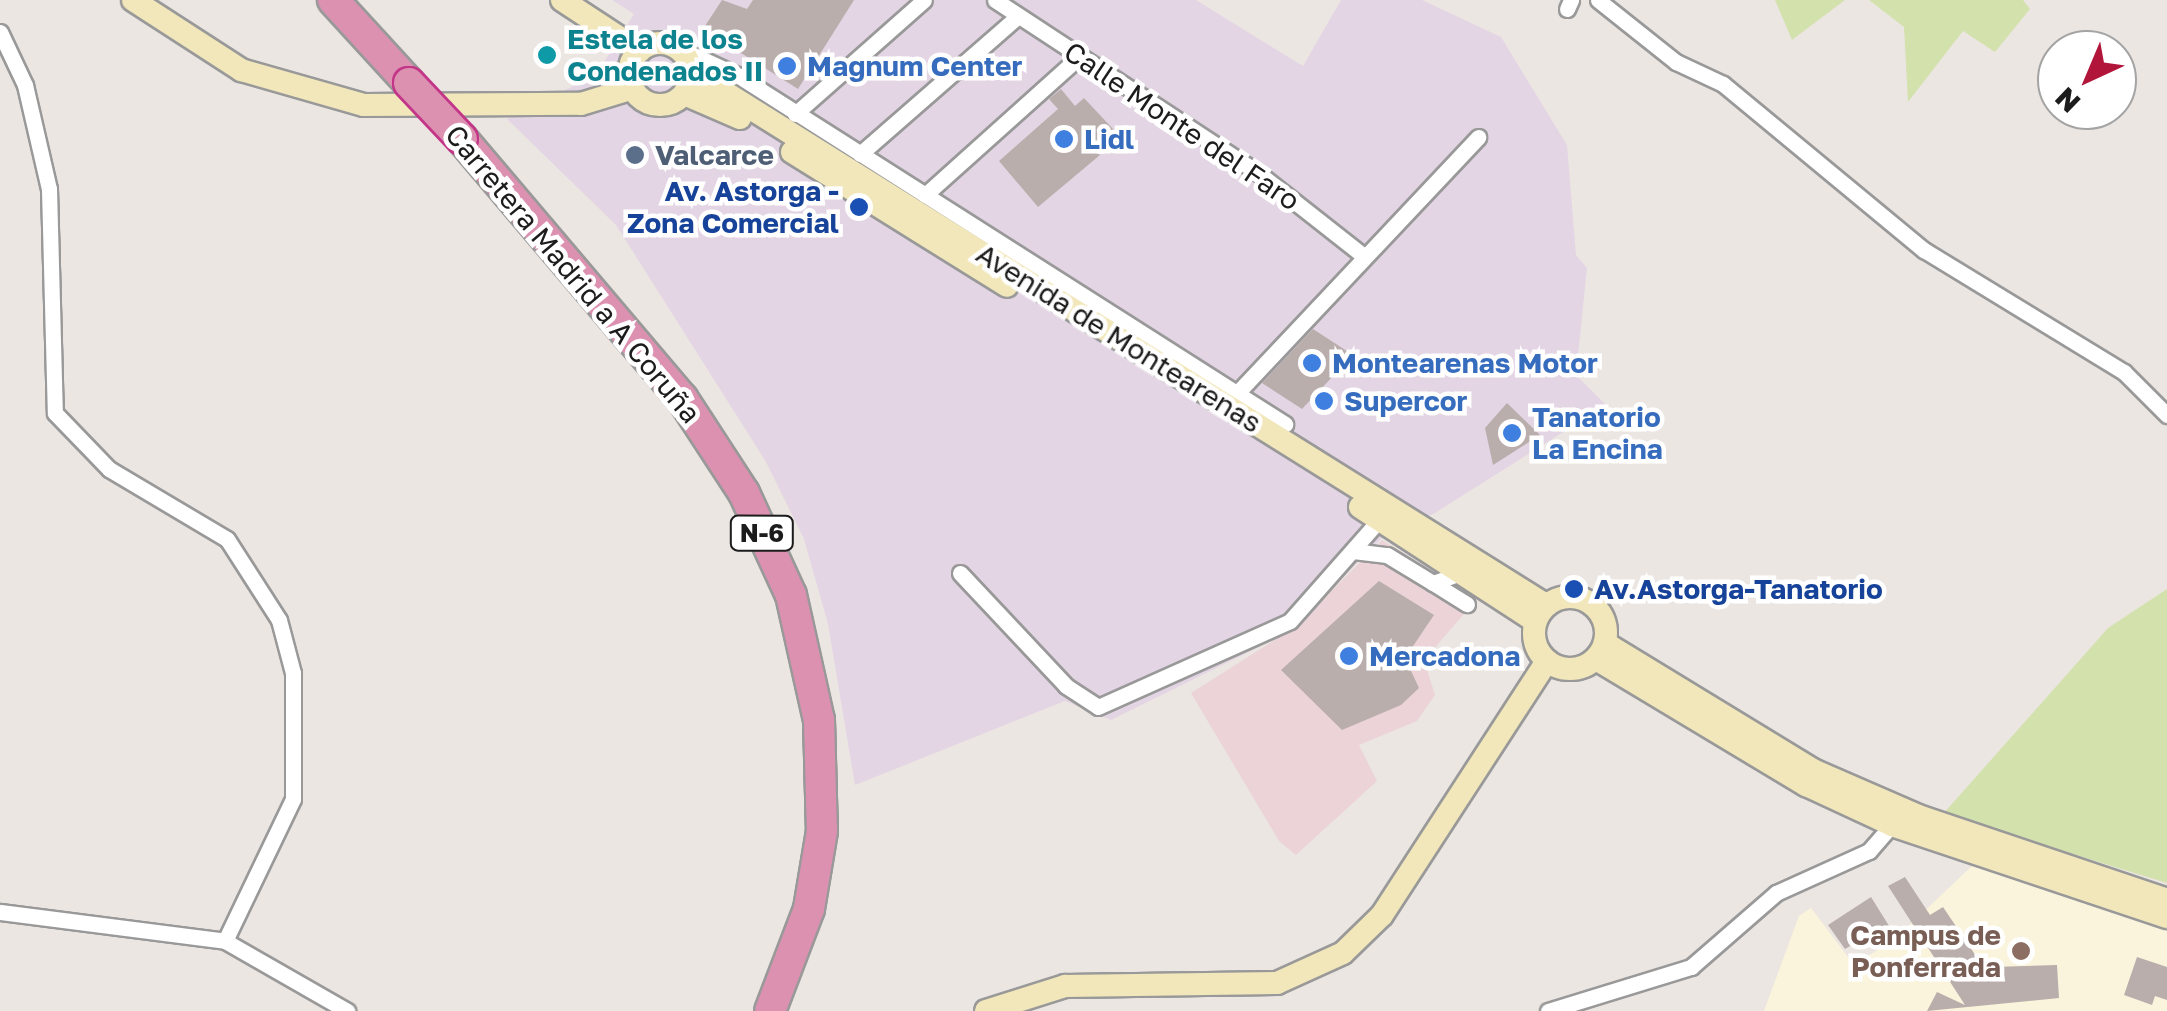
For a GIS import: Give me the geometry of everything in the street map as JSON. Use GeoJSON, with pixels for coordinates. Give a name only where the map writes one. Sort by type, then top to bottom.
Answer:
{"type":"FeatureCollection","features":[{"type":"Feature","properties":{"kind":"highway","name":"Carretera Madrid a A Coruña"},"geometry":{"type":"LineString","coordinates":[[334,0],[462,140],[682,398],[744,493],[792,595],[819,720],[822,831],[809,909],[770,1011]]}},
{"type":"Feature","properties":{"kind":"main road","name":"Carretera Madrid a A Coruña"},"geometry":{"type":"LineString","coordinates":[[134,0],[241,70],[364,105],[580,104],[633,88]]}},
{"type":"Feature","properties":{"kind":"main road"},"geometry":{"type":"LineString","coordinates":[[562,0],[640,51]]}},
{"type":"Feature","properties":{"kind":"main road"},"geometry":{"type":"LineString","coordinates":[[658,43],[678,48],[691,71],[684,94],[661,105],[633,88],[631,64],[640,51],[658,43]]}},
{"type":"Feature","properties":{"kind":"main road","name":"Avenida de Montearenas"},"geometry":{"type":"LineString","coordinates":[[691,71],[1541,613]]}},
{"type":"Feature","properties":{"kind":"main road","name":"Avenida de Montearenas"},"geometry":{"type":"LineString","coordinates":[[684,94],[720,106],[1376,526],[1541,613]]}},
{"type":"Feature","properties":{"kind":"main road"},"geometry":{"type":"LineString","coordinates":[[1565,597],[1587,601],[1601,614],[1600,651],[1572,670],[1547,661],[1534,638],[1541,613],[1565,597]]}},
{"type":"Feature","properties":{"kind":"main road"},"geometry":{"type":"LineString","coordinates":[[1600,651],[1778,770],[2167,917]]}},
{"type":"Feature","properties":{"kind":"main road"},"geometry":{"type":"LineString","coordinates":[[986,1011],[1065,986],[1277,983],[1342,953],[1382,915],[1547,661]]}},
{"type":"Feature","properties":{"kind":"main road"},"geometry":{"type":"LineString","coordinates":[[1896,817],[2167,900]]}},
{"type":"Feature","properties":{"kind":"street"},"geometry":{"type":"LineString","coordinates":[[796,114],[924,0]]}},
{"type":"Feature","properties":{"kind":"street","name":"Calle Monte del Faro"},"geometry":{"type":"LineString","coordinates":[[995,0],[1257,172],[1365,258]]}},
{"type":"Feature","properties":{"kind":"street"},"geometry":{"type":"LineString","coordinates":[[1598,0],[1676,62],[1722,84],[1924,250],[2124,372],[2167,415]]}},
{"type":"Feature","properties":{"kind":"street"},"geometry":{"type":"LineString","coordinates":[[860,154],[1018,16]]}},
{"type":"Feature","properties":{"kind":"street"},"geometry":{"type":"LineString","coordinates":[[0,32],[25,85],[49,189],[54,413],[109,469],[227,540],[279,620],[293,672],[294,798],[225,941]]}},
{"type":"Feature","properties":{"kind":"street"},"geometry":{"type":"LineString","coordinates":[[678,48],[702,54],[1285,424]]}},
{"type":"Feature","properties":{"kind":"street"},"geometry":{"type":"LineString","coordinates":[[925,195],[1080,56]]}},
{"type":"Feature","properties":{"kind":"street"},"geometry":{"type":"LineString","coordinates":[[1239,392],[1478,138]]}},
{"type":"Feature","properties":{"kind":"street"},"geometry":{"type":"LineString","coordinates":[[960,573],[1066,686],[1098,707],[1290,620],[1376,526],[1386,555]]}},
{"type":"Feature","properties":{"kind":"street"},"geometry":{"type":"LineString","coordinates":[[1353,551],[1386,555],[1467,604]]}},
{"type":"Feature","properties":{"kind":"street"},"geometry":{"type":"LineString","coordinates":[[1433,583],[1461,572]]}},
{"type":"Feature","properties":{"kind":"street"},"geometry":{"type":"LineString","coordinates":[[1548,1011],[1690,967],[1776,893],[1870,850],[1896,817]]}},
{"type":"Feature","properties":{"kind":"street"},"geometry":{"type":"LineString","coordinates":[[0,912],[225,941],[347,1011]]}},
{"type":"Feature","properties":{"kind":"shaded area"},"geometry":{"type":"Polygon","coordinates":[[[612,0],[1196,0],[1303,66],[1341,0],[1422,0],[1501,37],[1567,145],[1576,255],[1587,268],[1576,375],[1606,405],[1435,513],[1383,537],[1289,632],[1111,720],[1065,701],[855,785],[828,624],[804,539],[766,462],[616,225],[507,119],[596,75],[634,14],[612,0]]]}},
{"type":"Feature","properties":{"kind":"shaded area"},"geometry":{"type":"Polygon","coordinates":[[[1382,540],[1477,599],[1424,660],[1435,695],[1417,721],[1359,745],[1377,781],[1296,855],[1279,841],[1191,693],[1297,626],[1382,540]]]}},
{"type":"Feature","properties":{"kind":"shaded area","name":"Campus de Ponferrada"},"geometry":{"type":"Polygon","coordinates":[[[1972,866],[2167,930],[2167,1011],[1764,1011],[1799,916],[1811,908],[1854,965],[1897,937],[1972,866]]]}},
{"type":"Feature","properties":{"kind":"green space"},"geometry":{"type":"Polygon","coordinates":[[[1775,0],[1845,0],[1792,40],[1775,0]]]}},
{"type":"Feature","properties":{"kind":"green space"},"geometry":{"type":"Polygon","coordinates":[[[1869,0],[2023,0],[2030,9],[1995,52],[1963,31],[1908,102],[1904,27],[1869,0]]]}},
{"type":"Feature","properties":{"kind":"green space"},"geometry":{"type":"Polygon","coordinates":[[[2167,589],[2167,883],[1943,814],[2108,628],[2167,589]]]}},
{"type":"Feature","properties":{"kind":"building","name":"Magnum Center"},"geometry":{"type":"Polygon","coordinates":[[[722,0],[747,9],[753,0],[854,0],[798,89],[703,29],[722,0]]]}},
{"type":"Feature","properties":{"kind":"building","name":"Lidl"},"geometry":{"type":"Polygon","coordinates":[[[1061,89],[1075,106],[1084,98],[1114,130],[1093,148],[1100,155],[1038,207],[999,161],[1058,109],[1049,99],[1061,89]]]}},
{"type":"Feature","properties":{"kind":"building","name":"Montearenas Motor"},"geometry":{"type":"Polygon","coordinates":[[[1313,329],[1353,355],[1302,409],[1262,383],[1313,329]]]}},
{"type":"Feature","properties":{"kind":"building","name":"Tanatorio La Encina"},"geometry":{"type":"Polygon","coordinates":[[[1507,403],[1540,435],[1493,465],[1485,428],[1507,403]]]}},
{"type":"Feature","properties":{"kind":"building","name":"Mercadona"},"geometry":{"type":"Polygon","coordinates":[[[1379,581],[1434,615],[1405,658],[1419,688],[1401,705],[1342,730],[1281,670],[1379,581]]]}},
{"type":"Feature","properties":{"kind":"building"},"geometry":{"type":"Polygon","coordinates":[[[1905,877],[1930,915],[1943,907],[1978,959],[1993,967],[2057,965],[2059,998],[1927,1011],[1937,992],[1965,1005],[1888,886],[1905,877]]]}},
{"type":"Feature","properties":{"kind":"building"},"geometry":{"type":"Polygon","coordinates":[[[1871,897],[1896,937],[1881,947],[1872,933],[1845,949],[1828,925],[1871,897]]]}},
{"type":"Feature","properties":{"kind":"building"},"geometry":{"type":"Polygon","coordinates":[[[2137,957],[2167,967],[2167,1000],[2155,996],[2152,1005],[2124,995],[2137,957]]]}},
{"type":"Feature","properties":{"kind":"place","name":"Estela de los Condenados II"},"geometry":{"type":"Point","coordinates":[547,55]}},
{"type":"Feature","properties":{"kind":"place","name":"Magnum Center"},"geometry":{"type":"Point","coordinates":[787,66]}},
{"type":"Feature","properties":{"kind":"place","name":"Lidl"},"geometry":{"type":"Point","coordinates":[1064,139]}},
{"type":"Feature","properties":{"kind":"place","name":"Valcarce"},"geometry":{"type":"Point","coordinates":[635,155]}},
{"type":"Feature","properties":{"kind":"place","name":"Av. Astorga - Zona Comercial"},"geometry":{"type":"Point","coordinates":[859,207]}},
{"type":"Feature","properties":{"kind":"place","name":"Montearenas Motor"},"geometry":{"type":"Point","coordinates":[1312,363]}},
{"type":"Feature","properties":{"kind":"place","name":"Supercor"},"geometry":{"type":"Point","coordinates":[1324,401]}},
{"type":"Feature","properties":{"kind":"place","name":"Tanatorio La Encina"},"geometry":{"type":"Point","coordinates":[1512,433]}},
{"type":"Feature","properties":{"kind":"place","name":"Av.Astorga-Tanatorio"},"geometry":{"type":"Point","coordinates":[1574,589]}},
{"type":"Feature","properties":{"kind":"place","name":"Mercadona"},"geometry":{"type":"Point","coordinates":[1349,656]}},
{"type":"Feature","properties":{"kind":"place","name":"Campus de Ponferrada"},"geometry":{"type":"Point","coordinates":[2021,951]}}]}
